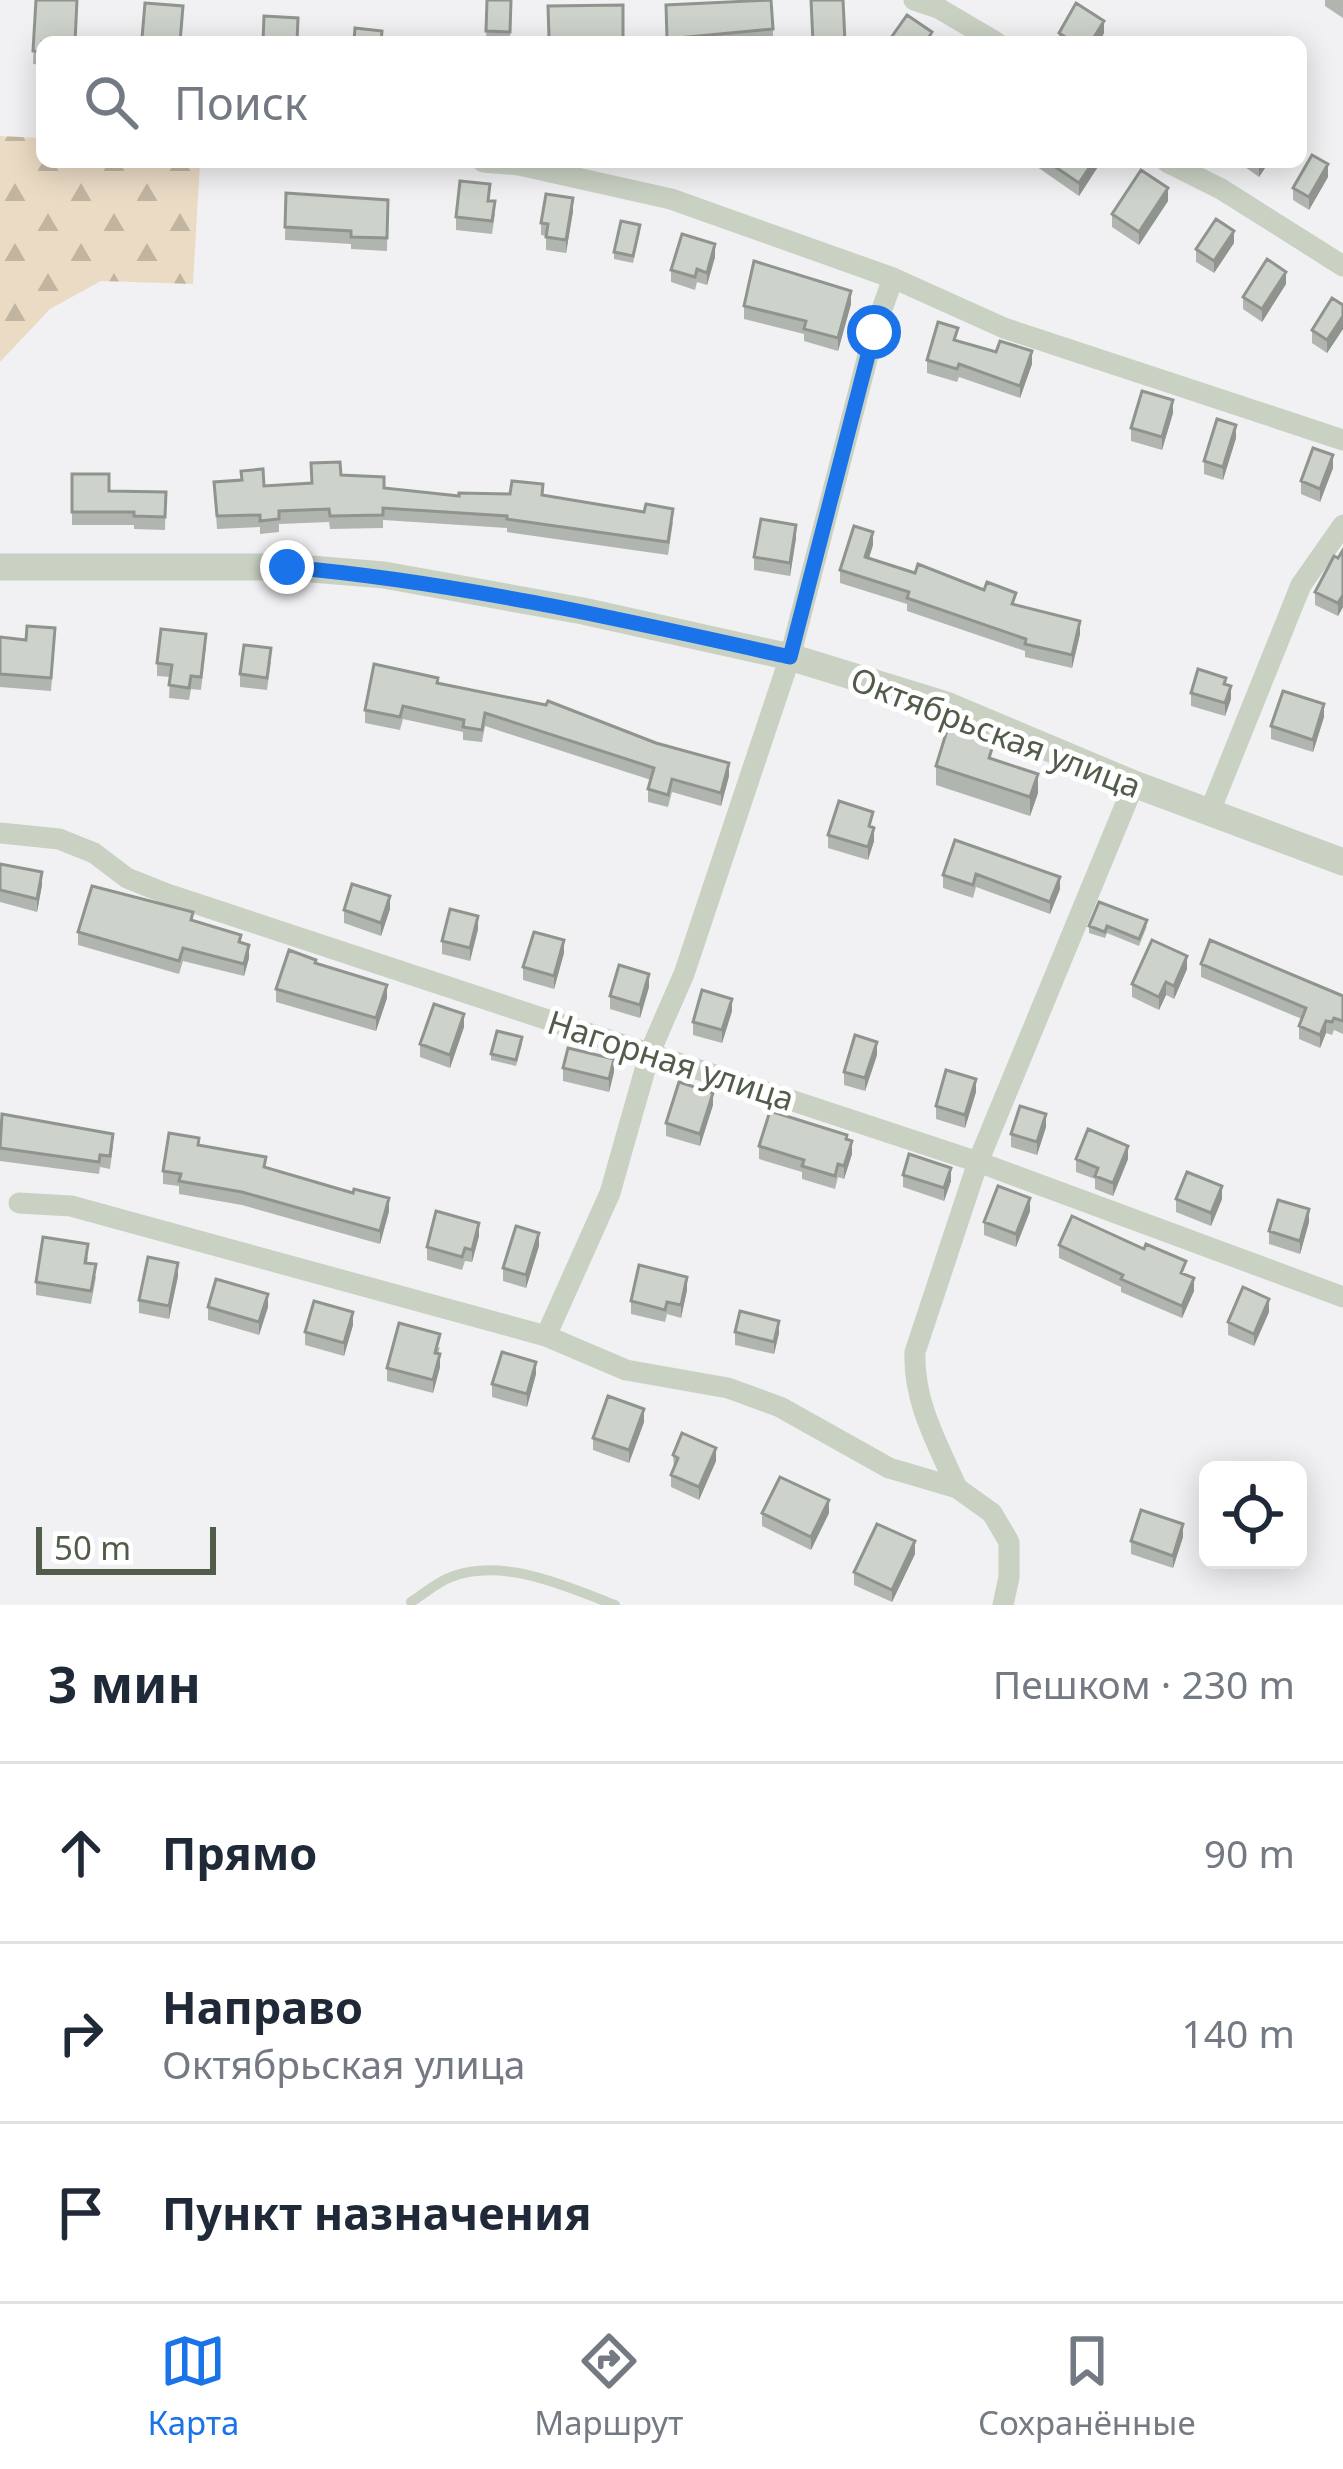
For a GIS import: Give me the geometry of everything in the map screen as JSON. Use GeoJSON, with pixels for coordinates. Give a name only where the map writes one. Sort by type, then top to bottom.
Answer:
{"type":"FeatureCollection","features":[{"type":"Feature","properties":{"kind":"street"},"geometry":{"type":"LineString","coordinates":[[914,0],[938,8],[986,36]]}},
{"type":"Feature","properties":{"kind":"street"},"geometry":{"type":"LineString","coordinates":[[536,168],[671,199],[893,278],[1004,328],[1343,440]]}},
{"type":"Feature","properties":{"kind":"street"},"geometry":{"type":"LineString","coordinates":[[1179,168],[1343,266]]}},
{"type":"Feature","properties":{"kind":"street"},"geometry":{"type":"LineString","coordinates":[[546,1336],[610,1193],[650,1052],[684,974],[790,657],[874,332],[893,278]]}},
{"type":"Feature","properties":{"kind":"street"},"geometry":{"type":"LineString","coordinates":[[1210,811],[1301,585],[1343,525]]}},
{"type":"Feature","properties":{"kind":"street","name":"Октябрьская улица"},"geometry":{"type":"LineString","coordinates":[[0,567],[287,567],[384,575],[583,611],[790,657],[946,705],[1133,784],[1343,862]]}},
{"type":"Feature","properties":{"kind":"street"},"geometry":{"type":"LineString","coordinates":[[957,1488],[921,1407],[915,1352],[978,1162],[1133,784]]}},
{"type":"Feature","properties":{"kind":"street","name":"Нагорная улица"},"geometry":{"type":"LineString","coordinates":[[0,832],[59,839],[166,894],[978,1162],[1343,1297]]}},
{"type":"Feature","properties":{"kind":"street"},"geometry":{"type":"LineString","coordinates":[[20,1203],[71,1207],[546,1336],[626,1370],[728,1388],[780,1407],[889,1468],[957,1488],[992,1513],[1009,1542],[1010,1577],[1003,1605]]}},
{"type":"Feature","properties":{"kind":"lane"},"geometry":{"type":"LineString","coordinates":[[411,1603],[448,1578],[478,1570],[517,1572],[615,1605]]}},
{"type":"Feature","properties":{"kind":"green space"},"geometry":{"type":"Polygon","coordinates":[[[0,136],[36,138],[36,168],[200,168],[193,284],[101,281],[50,309],[0,362],[0,136]]]}},
{"type":"Feature","properties":{"kind":"building"},"geometry":{"type":"Polygon","coordinates":[[[36,0],[77,0],[75,36],[36,36],[33,51],[36,0]]]}},
{"type":"Feature","properties":{"kind":"building"},"geometry":{"type":"Polygon","coordinates":[[[487,0],[511,0],[510,32],[486,31],[487,0]]]}},
{"type":"Feature","properties":{"kind":"building"},"geometry":{"type":"Polygon","coordinates":[[[771,0],[773,29],[667,36],[666,5],[771,0]]]}},
{"type":"Feature","properties":{"kind":"building"},"geometry":{"type":"Polygon","coordinates":[[[811,0],[843,0],[845,36],[813,36],[811,0]]]}},
{"type":"Feature","properties":{"kind":"building"},"geometry":{"type":"Polygon","coordinates":[[[145,3],[183,6],[180,36],[142,36],[145,3]]]}},
{"type":"Feature","properties":{"kind":"building"},"geometry":{"type":"Polygon","coordinates":[[[1076,3],[1104,21],[1095,36],[1059,33],[1076,3]]]}},
{"type":"Feature","properties":{"kind":"building"},"geometry":{"type":"Polygon","coordinates":[[[623,5],[623,36],[549,36],[548,6],[623,5]]]}},
{"type":"Feature","properties":{"kind":"building"},"geometry":{"type":"Polygon","coordinates":[[[907,15],[932,32],[930,36],[892,36],[907,15]]]}},
{"type":"Feature","properties":{"kind":"building"},"geometry":{"type":"Polygon","coordinates":[[[264,16],[298,18],[297,36],[263,36],[264,16]]]}},
{"type":"Feature","properties":{"kind":"building"},"geometry":{"type":"Polygon","coordinates":[[[355,28],[382,31],[382,36],[354,36],[355,28]]]}},
{"type":"Feature","properties":{"kind":"building"},"geometry":{"type":"Polygon","coordinates":[[[1312,155],[1328,164],[1309,197],[1293,188],[1312,155]]]}},
{"type":"Feature","properties":{"kind":"building"},"geometry":{"type":"Polygon","coordinates":[[[1057,168],[1089,168],[1079,183],[1057,168]]]}},
{"type":"Feature","properties":{"kind":"building"},"geometry":{"type":"Polygon","coordinates":[[[1141,170],[1168,188],[1139,232],[1112,214],[1141,170]]]}},
{"type":"Feature","properties":{"kind":"building"},"geometry":{"type":"Polygon","coordinates":[[[460,181],[490,184],[488,201],[495,201],[492,221],[456,217],[460,181]]]}},
{"type":"Feature","properties":{"kind":"building"},"geometry":{"type":"Polygon","coordinates":[[[286,193],[388,200],[387,238],[285,227],[286,193]]]}},
{"type":"Feature","properties":{"kind":"building"},"geometry":{"type":"Polygon","coordinates":[[[546,194],[573,198],[566,240],[546,237],[548,224],[541,223],[546,194]]]}},
{"type":"Feature","properties":{"kind":"building"},"geometry":{"type":"Polygon","coordinates":[[[1216,219],[1234,231],[1214,261],[1196,249],[1216,219]]]}},
{"type":"Feature","properties":{"kind":"building"},"geometry":{"type":"Polygon","coordinates":[[[621,221],[640,225],[633,256],[614,252],[621,221]]]}},
{"type":"Feature","properties":{"kind":"building"},"geometry":{"type":"Polygon","coordinates":[[[682,234],[715,244],[707,273],[697,269],[695,277],[671,270],[682,234]]]}},
{"type":"Feature","properties":{"kind":"building"},"geometry":{"type":"Polygon","coordinates":[[[1267,259],[1286,272],[1262,309],[1243,297],[1267,259]]]}},
{"type":"Feature","properties":{"kind":"building"},"geometry":{"type":"Polygon","coordinates":[[[754,261],[851,291],[838,338],[804,329],[806,321],[744,306],[754,261]]]}},
{"type":"Feature","properties":{"kind":"building"},"geometry":{"type":"Polygon","coordinates":[[[1332,298],[1343,305],[1343,316],[1327,340],[1312,330],[1332,298]]]}},
{"type":"Feature","properties":{"kind":"building"},"geometry":{"type":"Polygon","coordinates":[[[938,322],[958,328],[954,340],[996,352],[1000,341],[1032,351],[1020,386],[959,364],[957,369],[927,360],[938,322]]]}},
{"type":"Feature","properties":{"kind":"building"},"geometry":{"type":"Polygon","coordinates":[[[1142,391],[1173,400],[1162,437],[1131,428],[1142,391]]]}},
{"type":"Feature","properties":{"kind":"building"},"geometry":{"type":"Polygon","coordinates":[[[1217,419],[1236,425],[1223,467],[1204,461],[1217,419]]]}},
{"type":"Feature","properties":{"kind":"building"},"geometry":{"type":"Polygon","coordinates":[[[1313,448],[1333,455],[1320,489],[1301,481],[1313,448]]]}},
{"type":"Feature","properties":{"kind":"building"},"geometry":{"type":"Polygon","coordinates":[[[340,462],[341,475],[384,477],[384,488],[459,496],[510,494],[512,481],[543,484],[542,495],[644,512],[646,504],[673,509],[668,542],[507,516],[383,508],[383,515],[330,516],[329,509],[279,511],[279,519],[260,521],[260,515],[217,516],[214,482],[242,480],[241,471],[263,469],[264,486],[312,483],[311,463],[340,462]]]}},
{"type":"Feature","properties":{"kind":"building"},"geometry":{"type":"Polygon","coordinates":[[[72,474],[109,474],[109,491],[166,492],[165,517],[72,512],[72,474]]]}},
{"type":"Feature","properties":{"kind":"building"},"geometry":{"type":"Polygon","coordinates":[[[761,519],[796,525],[790,563],[754,557],[761,519]]]}},
{"type":"Feature","properties":{"kind":"building"},"geometry":{"type":"Polygon","coordinates":[[[854,526],[873,532],[865,557],[915,573],[918,564],[984,590],[987,582],[1016,593],[1012,604],[1080,621],[1072,655],[1025,644],[1026,639],[907,598],[909,592],[840,570],[854,526]]]}},
{"type":"Feature","properties":{"kind":"building"},"geometry":{"type":"Polygon","coordinates":[[[1343,550],[1343,595],[1338,603],[1315,592],[1334,556],[1338,558],[1343,550]]]}},
{"type":"Feature","properties":{"kind":"building"},"geometry":{"type":"Polygon","coordinates":[[[27,626],[55,628],[51,678],[0,674],[0,637],[26,640],[27,626]]]}},
{"type":"Feature","properties":{"kind":"building"},"geometry":{"type":"Polygon","coordinates":[[[161,629],[206,634],[201,677],[191,676],[189,688],[169,685],[172,665],[157,663],[161,629]]]}},
{"type":"Feature","properties":{"kind":"building"},"geometry":{"type":"Polygon","coordinates":[[[244,645],[271,648],[267,678],[240,674],[244,645]]]}},
{"type":"Feature","properties":{"kind":"building"},"geometry":{"type":"Polygon","coordinates":[[[374,664],[438,678],[437,683],[546,705],[548,701],[656,743],[729,763],[721,793],[672,779],[668,795],[648,789],[654,768],[485,713],[482,730],[463,727],[464,720],[403,706],[400,717],[365,710],[374,664]]]}},
{"type":"Feature","properties":{"kind":"building"},"geometry":{"type":"Polygon","coordinates":[[[1198,669],[1226,678],[1224,684],[1231,686],[1225,703],[1191,693],[1198,669]]]}},
{"type":"Feature","properties":{"kind":"building"},"geometry":{"type":"Polygon","coordinates":[[[1283,691],[1324,704],[1313,740],[1271,726],[1283,691]]]}},
{"type":"Feature","properties":{"kind":"building"},"geometry":{"type":"Polygon","coordinates":[[[949,724],[995,739],[989,758],[1038,774],[1030,797],[936,766],[949,724]]]}},
{"type":"Feature","properties":{"kind":"building"},"geometry":{"type":"Polygon","coordinates":[[[839,801],[873,812],[868,847],[828,835],[839,801]]]}},
{"type":"Feature","properties":{"kind":"building"},"geometry":{"type":"Polygon","coordinates":[[[955,840],[1060,877],[1050,902],[976,874],[973,885],[943,875],[955,840]]]}},
{"type":"Feature","properties":{"kind":"building"},"geometry":{"type":"Polygon","coordinates":[[[0,864],[42,872],[37,899],[0,890],[0,864]]]}},
{"type":"Feature","properties":{"kind":"building"},"geometry":{"type":"Polygon","coordinates":[[[352,884],[390,896],[381,923],[344,910],[352,884]]]}},
{"type":"Feature","properties":{"kind":"building"},"geometry":{"type":"Polygon","coordinates":[[[92,886],[193,912],[191,920],[241,935],[239,942],[249,945],[244,964],[183,948],[179,961],[78,932],[92,886]]]}},
{"type":"Feature","properties":{"kind":"building"},"geometry":{"type":"Polygon","coordinates":[[[1099,902],[1147,920],[1139,939],[1107,926],[1105,932],[1089,926],[1099,902]]]}},
{"type":"Feature","properties":{"kind":"building"},"geometry":{"type":"Polygon","coordinates":[[[450,909],[478,916],[470,948],[442,941],[450,909]]]}},
{"type":"Feature","properties":{"kind":"building"},"geometry":{"type":"Polygon","coordinates":[[[534,932],[564,940],[554,976],[523,967],[534,932]]]}},
{"type":"Feature","properties":{"kind":"building"},"geometry":{"type":"Polygon","coordinates":[[[1152,940],[1187,956],[1174,986],[1166,982],[1159,997],[1132,984],[1152,940]]]}},
{"type":"Feature","properties":{"kind":"building"},"geometry":{"type":"Polygon","coordinates":[[[1210,940],[1343,996],[1343,1021],[1326,1021],[1320,1035],[1299,1026],[1306,1008],[1201,964],[1210,940]]]}},
{"type":"Feature","properties":{"kind":"building"},"geometry":{"type":"Polygon","coordinates":[[[289,950],[387,985],[376,1018],[276,989],[289,950]]]}},
{"type":"Feature","properties":{"kind":"building"},"geometry":{"type":"Polygon","coordinates":[[[619,965],[649,974],[640,1005],[610,996],[619,965]]]}},
{"type":"Feature","properties":{"kind":"building"},"geometry":{"type":"Polygon","coordinates":[[[702,990],[732,999],[722,1030],[693,1022],[702,990]]]}},
{"type":"Feature","properties":{"kind":"building"},"geometry":{"type":"Polygon","coordinates":[[[434,1004],[464,1014],[450,1055],[420,1044],[434,1004]]]}},
{"type":"Feature","properties":{"kind":"building"},"geometry":{"type":"Polygon","coordinates":[[[497,1031],[522,1037],[516,1060],[491,1054],[497,1031]]]}},
{"type":"Feature","properties":{"kind":"building"},"geometry":{"type":"Polygon","coordinates":[[[855,1035],[877,1042],[865,1078],[844,1072],[855,1035]]]}},
{"type":"Feature","properties":{"kind":"building"},"geometry":{"type":"Polygon","coordinates":[[[568,1048],[614,1059],[609,1079],[563,1068],[568,1048]]]}},
{"type":"Feature","properties":{"kind":"building"},"geometry":{"type":"Polygon","coordinates":[[[946,1070],[976,1079],[965,1115],[936,1106],[946,1070]]]}},
{"type":"Feature","properties":{"kind":"building"},"geometry":{"type":"Polygon","coordinates":[[[679,1082],[713,1093],[700,1134],[666,1123],[679,1082]]]}},
{"type":"Feature","properties":{"kind":"building"},"geometry":{"type":"Polygon","coordinates":[[[1020,1106],[1046,1114],[1037,1142],[1011,1134],[1020,1106]]]}},
{"type":"Feature","properties":{"kind":"building"},"geometry":{"type":"Polygon","coordinates":[[[770,1111],[847,1135],[852,1141],[844,1166],[838,1164],[835,1176],[759,1146],[770,1111]]]}},
{"type":"Feature","properties":{"kind":"building"},"geometry":{"type":"Polygon","coordinates":[[[2,1114],[113,1134],[110,1156],[100,1155],[99,1162],[0,1148],[2,1114]]]}},
{"type":"Feature","properties":{"kind":"building"},"geometry":{"type":"Polygon","coordinates":[[[1088,1129],[1128,1146],[1113,1183],[1095,1176],[1098,1168],[1076,1159],[1088,1129]]]}},
{"type":"Feature","properties":{"kind":"building"},"geometry":{"type":"Polygon","coordinates":[[[169,1133],[199,1138],[198,1145],[266,1157],[264,1167],[353,1193],[354,1189],[389,1198],[380,1231],[242,1192],[179,1181],[181,1174],[163,1171],[169,1133]]]}},
{"type":"Feature","properties":{"kind":"building"},"geometry":{"type":"Polygon","coordinates":[[[909,1154],[951,1168],[944,1188],[903,1175],[909,1154]]]}},
{"type":"Feature","properties":{"kind":"building"},"geometry":{"type":"Polygon","coordinates":[[[1187,1172],[1222,1186],[1211,1213],[1176,1199],[1187,1172]]]}},
{"type":"Feature","properties":{"kind":"building"},"geometry":{"type":"Polygon","coordinates":[[[998,1186],[1030,1198],[1016,1234],[984,1222],[998,1186]]]}},
{"type":"Feature","properties":{"kind":"building"},"geometry":{"type":"Polygon","coordinates":[[[1278,1200],[1309,1209],[1300,1241],[1269,1231],[1278,1200]]]}},
{"type":"Feature","properties":{"kind":"building"},"geometry":{"type":"Polygon","coordinates":[[[436,1211],[479,1223],[472,1250],[465,1248],[462,1257],[427,1247],[436,1211]]]}},
{"type":"Feature","properties":{"kind":"building"},"geometry":{"type":"Polygon","coordinates":[[[1072,1216],[1144,1249],[1146,1244],[1186,1261],[1181,1273],[1194,1278],[1182,1306],[1059,1245],[1072,1216]]]}},
{"type":"Feature","properties":{"kind":"building"},"geometry":{"type":"Polygon","coordinates":[[[516,1226],[539,1233],[526,1275],[503,1268],[516,1226]]]}},
{"type":"Feature","properties":{"kind":"building"},"geometry":{"type":"Polygon","coordinates":[[[43,1237],[88,1244],[85,1263],[96,1264],[91,1291],[36,1282],[43,1237]]]}},
{"type":"Feature","properties":{"kind":"building"},"geometry":{"type":"Polygon","coordinates":[[[148,1257],[178,1263],[169,1306],[139,1300],[148,1257]]]}},
{"type":"Feature","properties":{"kind":"building"},"geometry":{"type":"Polygon","coordinates":[[[639,1265],[687,1277],[681,1305],[667,1302],[665,1310],[631,1301],[639,1265]]]}},
{"type":"Feature","properties":{"kind":"building"},"geometry":{"type":"Polygon","coordinates":[[[216,1279],[268,1294],[259,1322],[208,1307],[216,1279]]]}},
{"type":"Feature","properties":{"kind":"building"},"geometry":{"type":"Polygon","coordinates":[[[1243,1287],[1269,1299],[1254,1334],[1228,1322],[1243,1287]]]}},
{"type":"Feature","properties":{"kind":"building"},"geometry":{"type":"Polygon","coordinates":[[[314,1301],[353,1312],[344,1343],[305,1332],[314,1301]]]}},
{"type":"Feature","properties":{"kind":"building"},"geometry":{"type":"Polygon","coordinates":[[[740,1311],[779,1321],[774,1342],[735,1332],[740,1311]]]}},
{"type":"Feature","properties":{"kind":"building"},"geometry":{"type":"Polygon","coordinates":[[[399,1323],[440,1334],[433,1380],[387,1368],[399,1323]]]}},
{"type":"Feature","properties":{"kind":"building"},"geometry":{"type":"Polygon","coordinates":[[[502,1352],[536,1362],[527,1394],[492,1384],[502,1352]]]}},
{"type":"Feature","properties":{"kind":"building"},"geometry":{"type":"Polygon","coordinates":[[[608,1396],[644,1409],[629,1450],[593,1438],[608,1396]]]}},
{"type":"Feature","properties":{"kind":"building"},"geometry":{"type":"Polygon","coordinates":[[[682,1433],[716,1448],[699,1487],[671,1475],[682,1433]]]}},
{"type":"Feature","properties":{"kind":"building"},"geometry":{"type":"Polygon","coordinates":[[[780,1477],[829,1500],[811,1537],[762,1513],[780,1477]]]}},
{"type":"Feature","properties":{"kind":"building"},"geometry":{"type":"Polygon","coordinates":[[[1141,1510],[1183,1524],[1173,1556],[1131,1541],[1141,1510]]]}},
{"type":"Feature","properties":{"kind":"building"},"geometry":{"type":"Polygon","coordinates":[[[877,1524],[915,1541],[892,1590],[854,1572],[877,1524]]]}},
{"type":"Feature","properties":{"kind":"route"},"geometry":{"type":"LineString","coordinates":[[287,567],[384,575],[583,611],[790,657],[874,332]]}}]}
